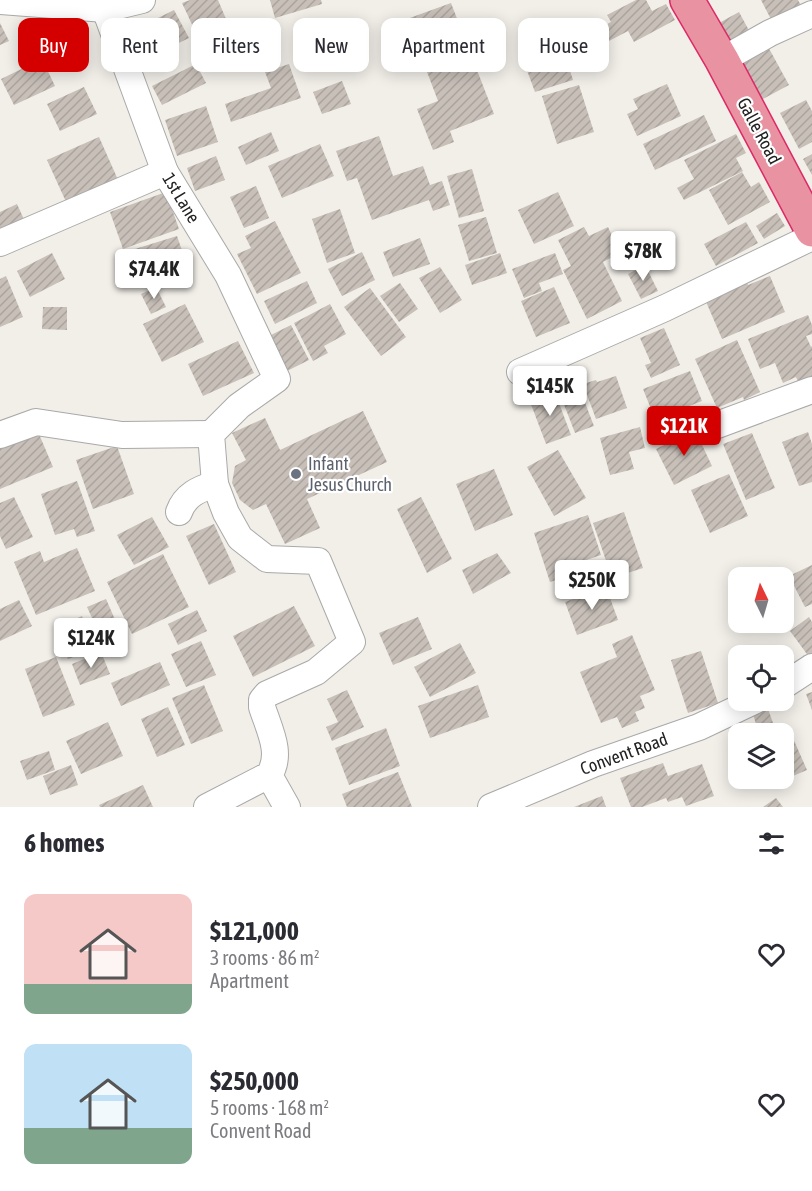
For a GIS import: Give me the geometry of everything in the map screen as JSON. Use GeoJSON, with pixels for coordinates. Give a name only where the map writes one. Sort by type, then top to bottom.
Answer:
{"type":"FeatureCollection","features":[{"type":"Feature","properties":{"kind":"highway","name":"Galle Road"},"geometry":{"type":"LineString","coordinates":[[687,0],[722,60],[812,230]]}},
{"type":"Feature","properties":{"kind":"street"},"geometry":{"type":"LineString","coordinates":[[0,1],[105,9],[142,0]]}},
{"type":"Feature","properties":{"kind":"street","name":"1st Lane"},"geometry":{"type":"LineString","coordinates":[[105,9],[165,172],[228,275],[277,379],[239,406],[211,434]]}},
{"type":"Feature","properties":{"kind":"street"},"geometry":{"type":"LineString","coordinates":[[722,60],[770,33],[812,14]]}},
{"type":"Feature","properties":{"kind":"street"},"geometry":{"type":"LineString","coordinates":[[0,243],[165,172]]}},
{"type":"Feature","properties":{"kind":"street"},"geometry":{"type":"LineString","coordinates":[[520,372],[665,308],[812,237]]}},
{"type":"Feature","properties":{"kind":"street"},"geometry":{"type":"LineString","coordinates":[[709,428],[812,390]]}},
{"type":"Feature","properties":{"kind":"street"},"geometry":{"type":"LineString","coordinates":[[0,435],[36,422],[122,435],[211,434],[206,487],[226,513],[240,538],[262,557],[318,561],[352,642],[316,672],[267,694],[262,700],[262,707],[276,755],[275,766],[270,775],[207,807]]}},
{"type":"Feature","properties":{"kind":"street"},"geometry":{"type":"LineString","coordinates":[[172,504],[181,496],[206,487]]}},
{"type":"Feature","properties":{"kind":"street"},"geometry":{"type":"LineString","coordinates":[[794,679],[812,667]]}},
{"type":"Feature","properties":{"kind":"street","name":"Convent Road"},"geometry":{"type":"LineString","coordinates":[[490,807],[593,764],[699,727],[733,711]]}},
{"type":"Feature","properties":{"kind":"street"},"geometry":{"type":"LineString","coordinates":[[270,775],[287,807]]}},
{"type":"Feature","properties":{"kind":"building"},"geometry":{"type":"Polygon","coordinates":[[[190,0],[218,0],[226,18],[191,18],[191,22],[182,3],[190,0]]]}},
{"type":"Feature","properties":{"kind":"building"},"geometry":{"type":"Polygon","coordinates":[[[270,0],[321,0],[322,4],[275,18],[270,0]]]}},
{"type":"Feature","properties":{"kind":"building"},"geometry":{"type":"Polygon","coordinates":[[[636,0],[646,0],[652,11],[666,4],[675,20],[634,42],[628,31],[609,41],[609,23],[611,22],[607,15],[636,0]]]}},
{"type":"Feature","properties":{"kind":"building"},"geometry":{"type":"Polygon","coordinates":[[[761,0],[798,0],[804,11],[774,25],[761,0]]]}},
{"type":"Feature","properties":{"kind":"building"},"geometry":{"type":"Polygon","coordinates":[[[451,3],[457,18],[410,18],[451,3]]]}},
{"type":"Feature","properties":{"kind":"building"},"geometry":{"type":"Polygon","coordinates":[[[174,10],[178,18],[158,18],[174,10]]]}},
{"type":"Feature","properties":{"kind":"building"},"geometry":{"type":"Polygon","coordinates":[[[739,12],[752,36],[732,46],[719,23],[739,12]]]}},
{"type":"Feature","properties":{"kind":"building"},"geometry":{"type":"Polygon","coordinates":[[[179,19],[189,38],[179,43],[179,19]]]}},
{"type":"Feature","properties":{"kind":"building"},"geometry":{"type":"Polygon","coordinates":[[[0,23],[9,41],[0,45],[0,23]]]}},
{"type":"Feature","properties":{"kind":"building"},"geometry":{"type":"Polygon","coordinates":[[[766,43],[789,85],[759,101],[737,59],[766,43]]]}},
{"type":"Feature","properties":{"kind":"building"},"geometry":{"type":"Polygon","coordinates":[[[289,64],[301,98],[231,122],[225,104],[271,88],[265,72],[281,72],[281,67],[289,64]]]}},
{"type":"Feature","properties":{"kind":"building"},"geometry":{"type":"Polygon","coordinates":[[[191,66],[191,72],[200,72],[206,83],[162,105],[152,86],[191,66]]]}},
{"type":"Feature","properties":{"kind":"building"},"geometry":{"type":"Polygon","coordinates":[[[18,71],[48,72],[55,86],[14,105],[1,79],[18,71]]]}},
{"type":"Feature","properties":{"kind":"building"},"geometry":{"type":"Polygon","coordinates":[[[427,72],[478,72],[494,114],[450,131],[454,142],[433,150],[417,109],[438,101],[427,72]]]}},
{"type":"Feature","properties":{"kind":"building"},"geometry":{"type":"Polygon","coordinates":[[[528,72],[570,72],[573,80],[535,92],[528,72]]]}},
{"type":"Feature","properties":{"kind":"building"},"geometry":{"type":"Polygon","coordinates":[[[342,81],[351,104],[322,114],[313,92],[342,81]]]}},
{"type":"Feature","properties":{"kind":"building"},"geometry":{"type":"Polygon","coordinates":[[[667,84],[681,116],[637,136],[627,114],[638,109],[633,99],[667,84]]]}},
{"type":"Feature","properties":{"kind":"building"},"geometry":{"type":"Polygon","coordinates":[[[579,85],[594,132],[557,144],[542,96],[579,85]]]}},
{"type":"Feature","properties":{"kind":"building"},"geometry":{"type":"Polygon","coordinates":[[[84,87],[97,114],[60,131],[47,104],[84,87]]]}},
{"type":"Feature","properties":{"kind":"building"},"geometry":{"type":"Polygon","coordinates":[[[806,100],[812,111],[812,142],[799,149],[780,113],[806,100]]]}},
{"type":"Feature","properties":{"kind":"building"},"geometry":{"type":"Polygon","coordinates":[[[206,106],[218,142],[177,156],[165,120],[206,106]]]}},
{"type":"Feature","properties":{"kind":"building"},"geometry":{"type":"Polygon","coordinates":[[[704,115],[716,141],[655,170],[643,144],[704,115]]]}},
{"type":"Feature","properties":{"kind":"building"},"geometry":{"type":"Polygon","coordinates":[[[271,132],[279,151],[246,165],[238,147],[271,132]]]}},
{"type":"Feature","properties":{"kind":"building"},"geometry":{"type":"Polygon","coordinates":[[[736,134],[746,153],[736,158],[743,171],[684,200],[677,188],[694,179],[684,160],[736,134]]]}},
{"type":"Feature","properties":{"kind":"building"},"geometry":{"type":"Polygon","coordinates":[[[379,136],[393,176],[423,166],[430,185],[442,181],[450,205],[433,211],[429,200],[372,220],[357,178],[347,181],[336,151],[379,136]]]}},
{"type":"Feature","properties":{"kind":"building"},"geometry":{"type":"Polygon","coordinates":[[[99,137],[119,182],[67,204],[47,160],[99,137]]]}},
{"type":"Feature","properties":{"kind":"building"},"geometry":{"type":"Polygon","coordinates":[[[320,144],[334,176],[282,198],[268,166],[320,144]]]}},
{"type":"Feature","properties":{"kind":"building"},"geometry":{"type":"Polygon","coordinates":[[[812,154],[812,175],[803,159],[812,154]]]}},
{"type":"Feature","properties":{"kind":"building"},"geometry":{"type":"Polygon","coordinates":[[[216,156],[225,180],[195,191],[187,168],[216,156]]]}},
{"type":"Feature","properties":{"kind":"building"},"geometry":{"type":"Polygon","coordinates":[[[472,169],[484,211],[459,218],[447,176],[472,169]]]}},
{"type":"Feature","properties":{"kind":"building"},"geometry":{"type":"Polygon","coordinates":[[[742,172],[751,187],[759,182],[770,202],[728,225],[709,190],[742,172]]]}},
{"type":"Feature","properties":{"kind":"building"},"geometry":{"type":"Polygon","coordinates":[[[256,186],[269,218],[244,228],[230,197],[256,186]]]}},
{"type":"Feature","properties":{"kind":"building"},"geometry":{"type":"Polygon","coordinates":[[[166,192],[179,229],[123,249],[110,212],[166,192]]]}},
{"type":"Feature","properties":{"kind":"building"},"geometry":{"type":"Polygon","coordinates":[[[558,192],[574,226],[534,244],[518,210],[558,192]]]}},
{"type":"Feature","properties":{"kind":"building"},"geometry":{"type":"Polygon","coordinates":[[[17,204],[27,226],[0,236],[0,212],[17,204]]]}},
{"type":"Feature","properties":{"kind":"building"},"geometry":{"type":"Polygon","coordinates":[[[340,209],[355,253],[327,263],[312,219],[340,209]]]}},
{"type":"Feature","properties":{"kind":"building"},"geometry":{"type":"Polygon","coordinates":[[[777,213],[785,226],[764,239],[756,226],[777,213]]]}},
{"type":"Feature","properties":{"kind":"building"},"geometry":{"type":"Polygon","coordinates":[[[486,217],[497,253],[469,261],[458,225],[486,217]]]}},
{"type":"Feature","properties":{"kind":"building"},"geometry":{"type":"Polygon","coordinates":[[[275,221],[301,273],[257,294],[237,254],[251,248],[245,236],[275,221]]]}},
{"type":"Feature","properties":{"kind":"building"},"geometry":{"type":"Polygon","coordinates":[[[746,222],[758,243],[716,266],[704,244],[746,222]]]}},
{"type":"Feature","properties":{"kind":"building"},"geometry":{"type":"Polygon","coordinates":[[[584,227],[589,236],[608,227],[620,253],[603,262],[622,301],[587,319],[563,270],[571,266],[558,240],[584,227]]]}},
{"type":"Feature","properties":{"kind":"building"},"geometry":{"type":"Polygon","coordinates":[[[177,236],[188,268],[146,282],[135,249],[177,236]]]}},
{"type":"Feature","properties":{"kind":"building"},"geometry":{"type":"Polygon","coordinates":[[[420,238],[430,264],[393,277],[383,252],[420,238]]]}},
{"type":"Feature","properties":{"kind":"building"},"geometry":{"type":"Polygon","coordinates":[[[362,252],[375,280],[342,296],[328,269],[362,252]]]}},
{"type":"Feature","properties":{"kind":"building"},"geometry":{"type":"Polygon","coordinates":[[[52,253],[65,279],[30,297],[17,271],[52,253]]]}},
{"type":"Feature","properties":{"kind":"building"},"geometry":{"type":"Polygon","coordinates":[[[500,253],[507,273],[472,285],[465,265],[500,253]]]}},
{"type":"Feature","properties":{"kind":"building"},"geometry":{"type":"Polygon","coordinates":[[[555,253],[563,274],[539,283],[542,291],[524,298],[512,269],[555,253]]]}},
{"type":"Feature","properties":{"kind":"building"},"geometry":{"type":"Polygon","coordinates":[[[645,265],[658,291],[641,299],[628,274],[645,265]]]}},
{"type":"Feature","properties":{"kind":"building"},"geometry":{"type":"Polygon","coordinates":[[[440,267],[462,300],[440,313],[419,278],[440,267]]]}},
{"type":"Feature","properties":{"kind":"building"},"geometry":{"type":"Polygon","coordinates":[[[6,276],[23,317],[0,327],[0,279],[6,276]]]}},
{"type":"Feature","properties":{"kind":"building"},"geometry":{"type":"Polygon","coordinates":[[[770,276],[785,312],[722,339],[704,297],[746,280],[748,285],[770,276]]]}},
{"type":"Feature","properties":{"kind":"building"},"geometry":{"type":"Polygon","coordinates":[[[307,281],[317,303],[275,324],[264,301],[307,281]]]}},
{"type":"Feature","properties":{"kind":"building"},"geometry":{"type":"Polygon","coordinates":[[[400,283],[418,309],[399,322],[380,296],[400,283]]]}},
{"type":"Feature","properties":{"kind":"building"},"geometry":{"type":"Polygon","coordinates":[[[156,287],[166,307],[151,314],[141,294],[156,287]]]}},
{"type":"Feature","properties":{"kind":"building"},"geometry":{"type":"Polygon","coordinates":[[[554,287],[570,323],[536,337],[521,301],[554,287]]]}},
{"type":"Feature","properties":{"kind":"building"},"geometry":{"type":"Polygon","coordinates":[[[370,288],[406,337],[381,356],[344,307],[370,288]]]}},
{"type":"Feature","properties":{"kind":"building"},"geometry":{"type":"Polygon","coordinates":[[[185,304],[204,342],[162,362],[143,324],[185,304]]]}},
{"type":"Feature","properties":{"kind":"building"},"geometry":{"type":"Polygon","coordinates":[[[330,304],[346,334],[324,346],[328,353],[313,361],[294,323],[330,304]]]}},
{"type":"Feature","properties":{"kind":"building"},"geometry":{"type":"Polygon","coordinates":[[[43,307],[67,307],[67,330],[42,329],[43,307]]]}},
{"type":"Feature","properties":{"kind":"building"},"geometry":{"type":"Polygon","coordinates":[[[808,315],[812,325],[812,334],[806,336],[812,346],[812,378],[799,384],[796,377],[783,383],[775,363],[760,369],[748,339],[808,315]]]}},
{"type":"Feature","properties":{"kind":"building"},"geometry":{"type":"Polygon","coordinates":[[[291,325],[309,360],[285,372],[267,337],[291,325]]]}},
{"type":"Feature","properties":{"kind":"building"},"geometry":{"type":"Polygon","coordinates":[[[664,328],[680,365],[651,378],[645,365],[651,363],[640,338],[664,328]]]}},
{"type":"Feature","properties":{"kind":"building"},"geometry":{"type":"Polygon","coordinates":[[[737,340],[760,392],[744,400],[743,397],[717,408],[695,359],[737,340]]]}},
{"type":"Feature","properties":{"kind":"building"},"geometry":{"type":"Polygon","coordinates":[[[238,341],[254,373],[203,396],[188,364],[238,341]]]}},
{"type":"Feature","properties":{"kind":"building"},"geometry":{"type":"Polygon","coordinates":[[[690,371],[702,401],[674,412],[672,407],[653,414],[643,389],[690,371]]]}},
{"type":"Feature","properties":{"kind":"building"},"geometry":{"type":"Polygon","coordinates":[[[616,376],[627,408],[596,419],[583,384],[616,376]]]}},
{"type":"Feature","properties":{"kind":"building"},"geometry":{"type":"Polygon","coordinates":[[[577,382],[594,426],[575,433],[558,389],[577,382]]]}},
{"type":"Feature","properties":{"kind":"building"},"geometry":{"type":"Polygon","coordinates":[[[554,390],[571,435],[546,444],[529,399],[554,390]]]}},
{"type":"Feature","properties":{"kind":"building","name":"Infant Jesus Church"},"geometry":{"type":"Polygon","coordinates":[[[363,411],[387,462],[307,499],[320,528],[285,544],[266,504],[253,510],[240,500],[232,483],[235,466],[246,460],[232,433],[265,418],[280,450],[363,411]]]}},
{"type":"Feature","properties":{"kind":"building"},"geometry":{"type":"Polygon","coordinates":[[[672,425],[676,435],[659,442],[655,432],[672,425]]]}},
{"type":"Feature","properties":{"kind":"building"},"geometry":{"type":"Polygon","coordinates":[[[36,427],[53,467],[0,489],[0,442],[36,427]]]}},
{"type":"Feature","properties":{"kind":"building"},"geometry":{"type":"Polygon","coordinates":[[[640,427],[645,448],[629,452],[634,469],[610,475],[600,438],[640,427]]]}},
{"type":"Feature","properties":{"kind":"building"},"geometry":{"type":"Polygon","coordinates":[[[695,430],[712,466],[674,485],[656,449],[695,430]]]}},
{"type":"Feature","properties":{"kind":"building"},"geometry":{"type":"Polygon","coordinates":[[[808,432],[812,444],[812,482],[799,486],[782,442],[808,432]]]}},
{"type":"Feature","properties":{"kind":"building"},"geometry":{"type":"Polygon","coordinates":[[[752,433],[775,488],[746,500],[723,444],[752,433]]]}},
{"type":"Feature","properties":{"kind":"building"},"geometry":{"type":"Polygon","coordinates":[[[117,446],[134,494],[93,509],[76,460],[117,446]]]}},
{"type":"Feature","properties":{"kind":"building"},"geometry":{"type":"Polygon","coordinates":[[[558,450],[586,498],[554,516],[527,467],[558,450]]]}},
{"type":"Feature","properties":{"kind":"building"},"geometry":{"type":"Polygon","coordinates":[[[494,469],[513,515],[475,531],[456,484],[494,469]]]}},
{"type":"Feature","properties":{"kind":"building"},"geometry":{"type":"Polygon","coordinates":[[[729,474],[748,516],[710,533],[691,490],[729,474]]]}},
{"type":"Feature","properties":{"kind":"building"},"geometry":{"type":"Polygon","coordinates":[[[77,481],[95,531],[77,537],[74,529],[55,535],[41,494],[77,481]]]}},
{"type":"Feature","properties":{"kind":"building"},"geometry":{"type":"Polygon","coordinates":[[[14,497],[33,537],[6,549],[0,536],[0,503],[14,497]]]}},
{"type":"Feature","properties":{"kind":"building"},"geometry":{"type":"Polygon","coordinates":[[[421,497],[452,559],[427,573],[397,509],[421,497]]]}},
{"type":"Feature","properties":{"kind":"building"},"geometry":{"type":"Polygon","coordinates":[[[624,512],[643,568],[612,578],[593,523],[624,512]]]}},
{"type":"Feature","properties":{"kind":"building"},"geometry":{"type":"Polygon","coordinates":[[[588,515],[601,555],[572,565],[575,574],[550,582],[534,533],[588,515]]]}},
{"type":"Feature","properties":{"kind":"building"},"geometry":{"type":"Polygon","coordinates":[[[152,517],[169,547],[134,565],[117,535],[152,517]]]}},
{"type":"Feature","properties":{"kind":"building"},"geometry":{"type":"Polygon","coordinates":[[[214,524],[236,572],[209,585],[186,536],[214,524]]]}},
{"type":"Feature","properties":{"kind":"building"},"geometry":{"type":"Polygon","coordinates":[[[77,548],[95,591],[36,615],[14,562],[40,551],[44,562],[77,548]]]}},
{"type":"Feature","properties":{"kind":"building"},"geometry":{"type":"Polygon","coordinates":[[[497,553],[511,573],[473,594],[462,570],[497,553]]]}},
{"type":"Feature","properties":{"kind":"building"},"geometry":{"type":"Polygon","coordinates":[[[163,554],[189,607],[132,634],[107,582],[163,554]]]}},
{"type":"Feature","properties":{"kind":"building"},"geometry":{"type":"Polygon","coordinates":[[[812,565],[812,604],[805,607],[794,586],[794,574],[812,565]]]}},
{"type":"Feature","properties":{"kind":"building"},"geometry":{"type":"Polygon","coordinates":[[[606,587],[618,620],[577,635],[565,602],[606,587]]]}},
{"type":"Feature","properties":{"kind":"building"},"geometry":{"type":"Polygon","coordinates":[[[106,599],[123,638],[105,646],[87,607],[106,599]]]}},
{"type":"Feature","properties":{"kind":"building"},"geometry":{"type":"Polygon","coordinates":[[[19,600],[32,626],[0,641],[0,609],[19,600]]]}},
{"type":"Feature","properties":{"kind":"building"},"geometry":{"type":"Polygon","coordinates":[[[294,606],[315,646],[253,677],[233,636],[294,606]]]}},
{"type":"Feature","properties":{"kind":"building"},"geometry":{"type":"Polygon","coordinates":[[[197,610],[207,631],[178,645],[168,624],[197,610]]]}},
{"type":"Feature","properties":{"kind":"building"},"geometry":{"type":"Polygon","coordinates":[[[82,616],[95,648],[68,659],[55,628],[82,616]]]}},
{"type":"Feature","properties":{"kind":"building"},"geometry":{"type":"Polygon","coordinates":[[[418,617],[432,649],[393,665],[379,633],[418,617]]]}},
{"type":"Feature","properties":{"kind":"building"},"geometry":{"type":"Polygon","coordinates":[[[809,617],[812,622],[812,661],[791,633],[794,633],[794,628],[809,617]]]}},
{"type":"Feature","properties":{"kind":"building"},"geometry":{"type":"Polygon","coordinates":[[[632,635],[655,690],[640,696],[645,708],[635,712],[639,721],[622,728],[617,717],[601,723],[580,672],[617,657],[612,644],[632,635]]]}},
{"type":"Feature","properties":{"kind":"building"},"geometry":{"type":"Polygon","coordinates":[[[201,641],[216,675],[186,687],[171,654],[201,641]]]}},
{"type":"Feature","properties":{"kind":"building"},"geometry":{"type":"Polygon","coordinates":[[[460,643],[476,673],[430,697],[414,667],[460,643]]]}},
{"type":"Feature","properties":{"kind":"building"},"geometry":{"type":"Polygon","coordinates":[[[701,651],[718,703],[688,713],[671,660],[701,651]]]}},
{"type":"Feature","properties":{"kind":"building"},"geometry":{"type":"Polygon","coordinates":[[[101,652],[110,674],[80,685],[72,664],[101,652]]]}},
{"type":"Feature","properties":{"kind":"building"},"geometry":{"type":"Polygon","coordinates":[[[56,657],[75,705],[43,717],[25,669],[56,657]]]}},
{"type":"Feature","properties":{"kind":"building"},"geometry":{"type":"Polygon","coordinates":[[[160,662],[170,685],[121,706],[111,683],[160,662]]]}},
{"type":"Feature","properties":{"kind":"building"},"geometry":{"type":"Polygon","coordinates":[[[204,685],[223,731],[191,744],[172,698],[204,685]]]}},
{"type":"Feature","properties":{"kind":"building"},"geometry":{"type":"Polygon","coordinates":[[[478,685],[489,717],[430,738],[418,706],[478,685]]]}},
{"type":"Feature","properties":{"kind":"building"},"geometry":{"type":"Polygon","coordinates":[[[347,690],[364,727],[332,741],[326,727],[338,722],[327,699],[347,690]]]}},
{"type":"Feature","properties":{"kind":"building"},"geometry":{"type":"Polygon","coordinates":[[[812,692],[812,710],[806,694],[812,692]]]}},
{"type":"Feature","properties":{"kind":"building"},"geometry":{"type":"Polygon","coordinates":[[[168,707],[185,745],[157,757],[141,719],[168,707]]]}},
{"type":"Feature","properties":{"kind":"building"},"geometry":{"type":"Polygon","coordinates":[[[769,711],[773,723],[756,723],[753,714],[769,711]]]}},
{"type":"Feature","properties":{"kind":"building"},"geometry":{"type":"Polygon","coordinates":[[[108,722],[123,756],[81,774],[66,741],[108,722]]]}},
{"type":"Feature","properties":{"kind":"building"},"geometry":{"type":"Polygon","coordinates":[[[386,728],[400,766],[349,785],[335,748],[386,728]]]}},
{"type":"Feature","properties":{"kind":"building"},"geometry":{"type":"Polygon","coordinates":[[[794,741],[807,770],[794,776],[794,741]]]}},
{"type":"Feature","properties":{"kind":"building"},"geometry":{"type":"Polygon","coordinates":[[[49,751],[55,770],[27,780],[20,761],[49,751]]]}},
{"type":"Feature","properties":{"kind":"building"},"geometry":{"type":"Polygon","coordinates":[[[663,763],[668,776],[702,764],[714,796],[686,806],[682,797],[668,802],[666,798],[642,807],[631,807],[620,778],[663,763]]]}},
{"type":"Feature","properties":{"kind":"building"},"geometry":{"type":"Polygon","coordinates":[[[71,765],[78,785],[50,795],[43,776],[71,765]]]}},
{"type":"Feature","properties":{"kind":"building"},"geometry":{"type":"Polygon","coordinates":[[[398,772],[412,807],[347,807],[342,794],[398,772]]]}},
{"type":"Feature","properties":{"kind":"building"},"geometry":{"type":"Polygon","coordinates":[[[143,785],[153,807],[100,807],[99,805],[143,785]]]}},
{"type":"Feature","properties":{"kind":"building"},"geometry":{"type":"Polygon","coordinates":[[[602,796],[606,807],[574,807],[602,796]]]}},
{"type":"Feature","properties":{"kind":"building"},"geometry":{"type":"Polygon","coordinates":[[[776,798],[783,807],[763,807],[776,798]]]}},
{"type":"Feature","properties":{"kind":"place","name":"Infant Jesus Church"},"geometry":{"type":"Point","coordinates":[296,474]}}]}
